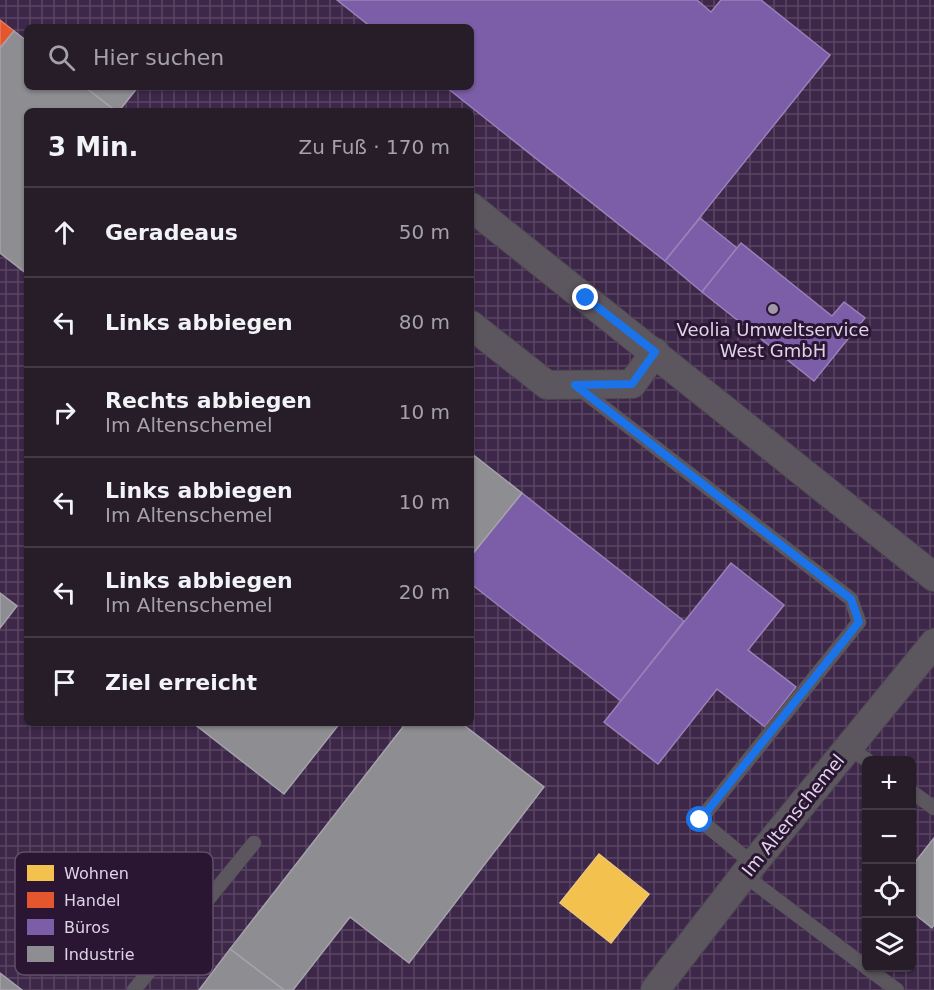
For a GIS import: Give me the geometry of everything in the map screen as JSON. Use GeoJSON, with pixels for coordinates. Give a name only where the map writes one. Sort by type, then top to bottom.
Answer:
{"type":"FeatureCollection","features":[{"type":"Feature","properties":{"kind":"street"},"geometry":{"type":"LineString","coordinates":[[474,209],[934,576]]}},
{"type":"Feature","properties":{"kind":"street"},"geometry":{"type":"LineString","coordinates":[[474,327],[547,385],[632,384],[655,352]]}},
{"type":"Feature","properties":{"kind":"street","name":"Im Altenschemel"},"geometry":{"type":"LineString","coordinates":[[655,990],[748,870],[857,754],[934,643]]}},
{"type":"Feature","properties":{"kind":"lane"},"geometry":{"type":"LineString","coordinates":[[575,385],[851,599],[859,622],[700,820],[748,870],[862,963]]}},
{"type":"Feature","properties":{"kind":"lane"},"geometry":{"type":"LineString","coordinates":[[916,795],[934,808]]}},
{"type":"Feature","properties":{"kind":"lane"},"geometry":{"type":"LineString","coordinates":[[213,893],[254,843]]}},
{"type":"Feature","properties":{"kind":"lane"},"geometry":{"type":"LineString","coordinates":[[874,972],[897,990]]}},
{"type":"Feature","properties":{"kind":"lane"},"geometry":{"type":"LineString","coordinates":[[134,990],[146,975]]}},
{"type":"Feature","properties":{"kind":"shaded area"},"geometry":{"type":"Polygon","coordinates":[[[0,0],[934,0],[934,990],[0,990],[0,0]]]}},
{"type":"Feature","properties":{"kind":"building: Wohnen"},"geometry":{"type":"Polygon","coordinates":[[[599,854],[649,894],[611,943],[560,903],[599,854]]]}},
{"type":"Feature","properties":{"kind":"building: Handel"},"geometry":{"type":"Polygon","coordinates":[[[0,20],[14,31],[0,48],[0,20]]]}},
{"type":"Feature","properties":{"kind":"building: Büros"},"geometry":{"type":"Polygon","coordinates":[[[337,0],[697,0],[711,12],[721,0],[761,0],[830,55],[665,261],[450,90],[474,90],[474,24],[367,24],[337,0]]]}},
{"type":"Feature","properties":{"kind":"building: Büros"},"geometry":{"type":"Polygon","coordinates":[[[700,218],[737,248],[702,292],[665,261],[700,218]]]}},
{"type":"Feature","properties":{"kind":"building: Büros","name":"Veolia Umweltservice West GmbH"},"geometry":{"type":"Polygon","coordinates":[[[741,243],[832,316],[844,302],[865,318],[814,381],[702,292],[741,243]]]}},
{"type":"Feature","properties":{"kind":"building: Büros"},"geometry":{"type":"Polygon","coordinates":[[[522,493],[684,621],[621,701],[474,586],[474,552],[522,493]]]}},
{"type":"Feature","properties":{"kind":"building: Büros"},"geometry":{"type":"Polygon","coordinates":[[[731,563],[784,605],[748,650],[796,687],[765,727],[717,689],[658,764],[604,722],[731,563]]]}},
{"type":"Feature","properties":{"kind":"building: Industrie"},"geometry":{"type":"Polygon","coordinates":[[[14,31],[24,39],[24,90],[89,90],[112,108],[24,108],[24,272],[0,253],[0,48],[14,31]]]}},
{"type":"Feature","properties":{"kind":"building: Industrie"},"geometry":{"type":"Polygon","coordinates":[[[89,90],[136,90],[121,108],[112,108],[89,90]]]}},
{"type":"Feature","properties":{"kind":"building: Industrie"},"geometry":{"type":"Polygon","coordinates":[[[474,455],[522,493],[474,552],[474,455]]]}},
{"type":"Feature","properties":{"kind":"building: Industrie"},"geometry":{"type":"Polygon","coordinates":[[[0,593],[17,606],[0,628],[0,593]]]}},
{"type":"Feature","properties":{"kind":"building: Industrie"},"geometry":{"type":"Polygon","coordinates":[[[197,726],[338,726],[284,794],[197,726]]]}},
{"type":"Feature","properties":{"kind":"building: Industrie"},"geometry":{"type":"Polygon","coordinates":[[[404,726],[465,726],[544,787],[409,963],[350,917],[293,990],[284,990],[230,949],[404,726]]]}},
{"type":"Feature","properties":{"kind":"building: Industrie"},"geometry":{"type":"Polygon","coordinates":[[[934,838],[934,925],[932,928],[916,915],[916,861],[934,838]]]}},
{"type":"Feature","properties":{"kind":"building: Industrie"},"geometry":{"type":"Polygon","coordinates":[[[230,949],[284,990],[199,990],[210,975],[213,975],[213,971],[230,949]]]}},
{"type":"Feature","properties":{"kind":"building: Industrie"},"geometry":{"type":"Polygon","coordinates":[[[0,973],[22,990],[0,990],[0,973]]]}},
{"type":"Feature","properties":{"kind":"place","name":"Veolia Umweltservice West GmbH"},"geometry":{"type":"Point","coordinates":[773,309]}},
{"type":"Feature","properties":{"kind":"route"},"geometry":{"type":"LineString","coordinates":[[586,298],[655,352],[632,384],[575,385],[851,599],[859,622],[700,820]]}}]}
